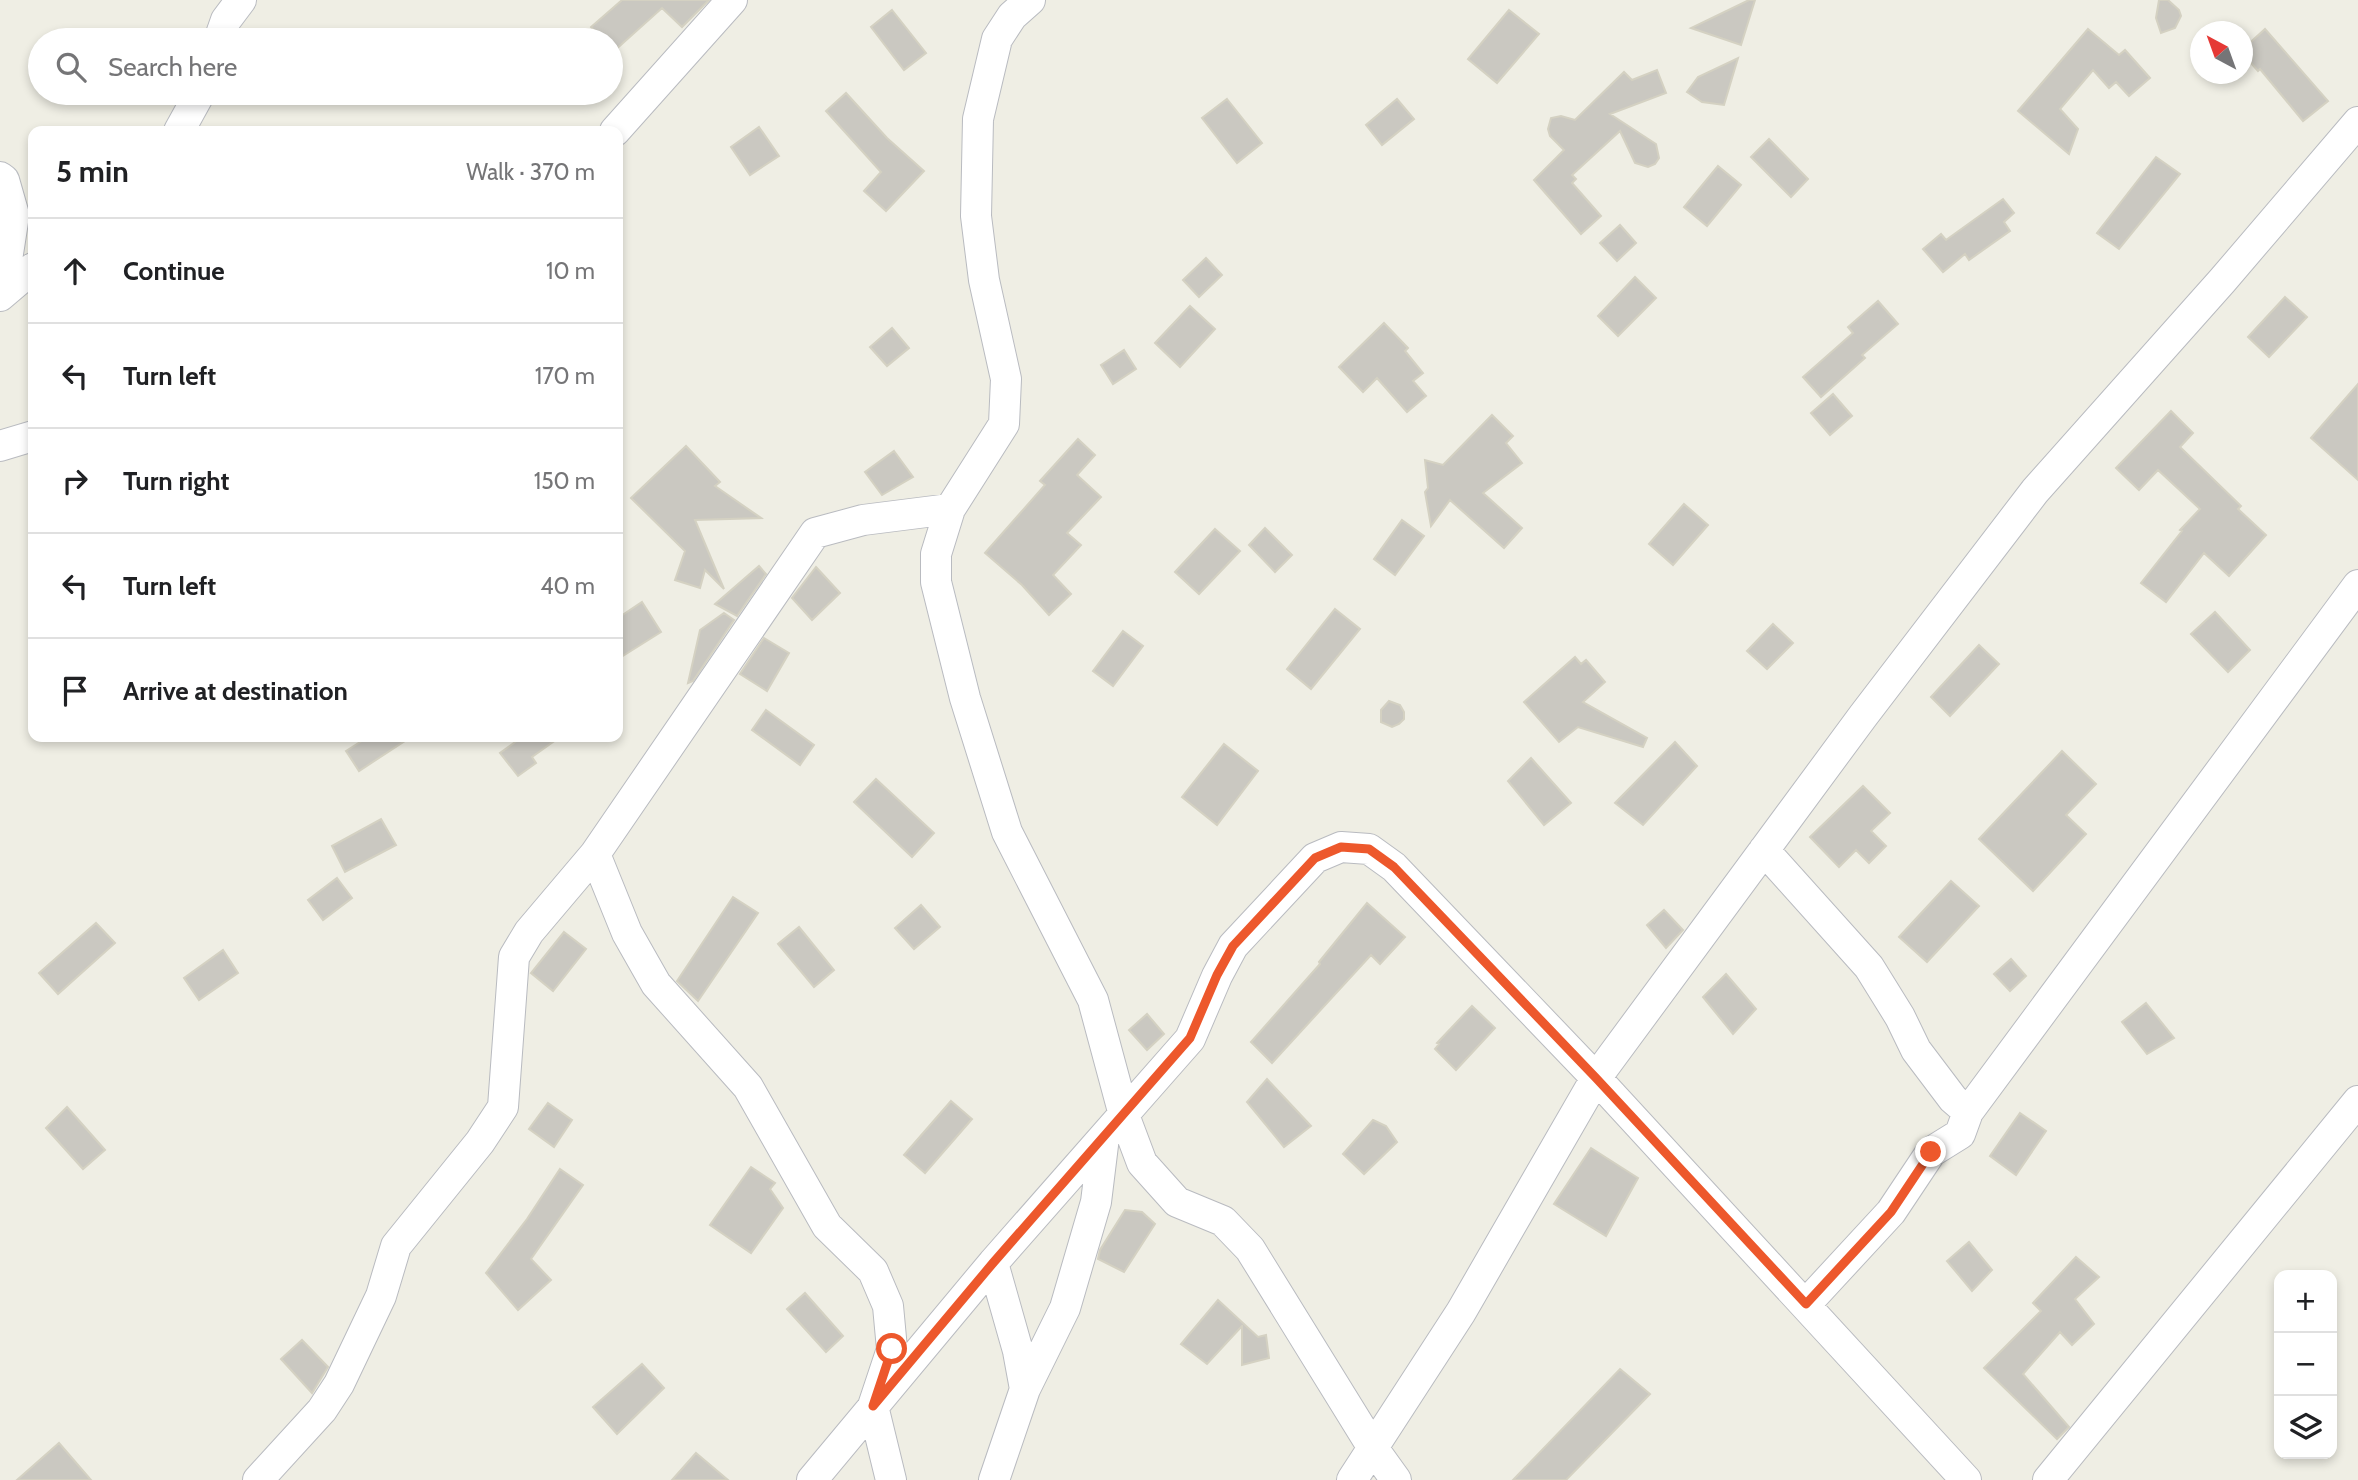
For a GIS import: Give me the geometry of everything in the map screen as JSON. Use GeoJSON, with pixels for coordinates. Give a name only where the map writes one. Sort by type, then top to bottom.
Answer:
{"type":"FeatureCollection","features":[{"type":"Feature","properties":{"kind":"street"},"geometry":{"type":"LineString","coordinates":[[223,28],[240,0]]}},
{"type":"Feature","properties":{"kind":"street"},"geometry":{"type":"LineString","coordinates":[[619,126],[732,0]]}},
{"type":"Feature","properties":{"kind":"street"},"geometry":{"type":"LineString","coordinates":[[1030,0],[1012,16],[996,39],[978,119],[976,216],[984,280],[1006,380],[1004,425],[950,509],[936,554],[936,582],[965,698],[1007,832],[1093,1000],[1124,1115],[1142,1163],[1177,1202],[1223,1221],[1250,1249],[1373,1448],[1396,1480]]}},
{"type":"Feature","properties":{"kind":"street"},"geometry":{"type":"LineString","coordinates":[[182,126],[193,105]]}},
{"type":"Feature","properties":{"kind":"street"},"geometry":{"type":"LineString","coordinates":[[1352,1480],[1461,1312],[1596,1078],[1763,850],[2035,491],[2222,281],[2358,122]]}},
{"type":"Feature","properties":{"kind":"street"},"geometry":{"type":"LineString","coordinates":[[0,177],[4,180],[14,215],[7,260],[0,276]]}},
{"type":"Feature","properties":{"kind":"street"},"geometry":{"type":"LineString","coordinates":[[0,296],[28,272]]}},
{"type":"Feature","properties":{"kind":"street"},"geometry":{"type":"LineString","coordinates":[[0,446],[28,438]]}},
{"type":"Feature","properties":{"kind":"street"},"geometry":{"type":"LineString","coordinates":[[258,1480],[322,1410],[339,1384],[381,1296],[396,1246],[480,1142],[503,1107],[514,957],[529,932],[595,855],[815,533],[863,520],[950,509]]}},
{"type":"Feature","properties":{"kind":"street"},"geometry":{"type":"LineString","coordinates":[[1806,1304],[1891,1212],[1931,1152],[1960,1134],[1968,1112],[2358,585]]}},
{"type":"Feature","properties":{"kind":"street"},"geometry":{"type":"LineString","coordinates":[[812,1480],[993,1263],[1190,1038],[1217,975],[1233,946],[1315,858],[1341,847],[1369,849],[1394,867],[1596,1078],[1966,1480]]}},
{"type":"Feature","properties":{"kind":"street"},"geometry":{"type":"LineString","coordinates":[[1763,850],[1869,967],[1900,1017],[1916,1050],[1953,1099],[1968,1112]]}},
{"type":"Feature","properties":{"kind":"street"},"geometry":{"type":"LineString","coordinates":[[595,855],[627,933],[656,984],[748,1087],[827,1226],[873,1271],[888,1306],[892,1349],[873,1406],[891,1480]]}},
{"type":"Feature","properties":{"kind":"street"},"geometry":{"type":"LineString","coordinates":[[2048,1480],[2358,1101]]}},
{"type":"Feature","properties":{"kind":"street"},"geometry":{"type":"LineString","coordinates":[[994,1480],[1025,1390],[1065,1308],[1096,1202],[1104,1138]]}},
{"type":"Feature","properties":{"kind":"street"},"geometry":{"type":"LineString","coordinates":[[993,1263],[1018,1351],[1025,1390]]}},
{"type":"Feature","properties":{"kind":"building"},"geometry":{"type":"Polygon","coordinates":[[[622,0],[709,0],[682,27],[662,8],[623,43],[623,28],[591,27],[622,0]]]}},
{"type":"Feature","properties":{"kind":"building"},"geometry":{"type":"Polygon","coordinates":[[[1749,0],[1755,0],[1741,45],[1691,28],[1749,0]]]}},
{"type":"Feature","properties":{"kind":"building"},"geometry":{"type":"Polygon","coordinates":[[[2159,0],[2168,0],[2179,10],[2181,16],[2175,28],[2161,33],[2156,18],[2159,0]]]}},
{"type":"Feature","properties":{"kind":"building"},"geometry":{"type":"Polygon","coordinates":[[[892,10],[926,53],[904,70],[871,27],[892,10]]]}},
{"type":"Feature","properties":{"kind":"building"},"geometry":{"type":"Polygon","coordinates":[[[1509,10],[1539,34],[1497,83],[1468,59],[1509,10]]]}},
{"type":"Feature","properties":{"kind":"building"},"geometry":{"type":"Polygon","coordinates":[[[2088,29],[2119,55],[2125,50],[2150,78],[2129,96],[2116,82],[2109,88],[2093,70],[2060,109],[2078,129],[2069,154],[2018,111],[2088,29]]]}},
{"type":"Feature","properties":{"kind":"building"},"geometry":{"type":"Polygon","coordinates":[[[2265,29],[2328,101],[2303,121],[2260,69],[2258,71],[2253,65],[2253,40],[2265,29]]]}},
{"type":"Feature","properties":{"kind":"building"},"geometry":{"type":"Polygon","coordinates":[[[1738,58],[1724,105],[1702,102],[1687,92],[1698,77],[1738,58]]]}},
{"type":"Feature","properties":{"kind":"building"},"geometry":{"type":"Polygon","coordinates":[[[1657,70],[1666,93],[1610,114],[1656,144],[1659,158],[1655,164],[1648,167],[1635,163],[1620,131],[1572,175],[1576,179],[1572,183],[1601,216],[1581,234],[1534,180],[1564,150],[1550,136],[1548,129],[1551,118],[1561,116],[1575,120],[1624,72],[1632,80],[1657,70]]]}},
{"type":"Feature","properties":{"kind":"building"},"geometry":{"type":"Polygon","coordinates":[[[846,93],[887,138],[924,171],[886,211],[864,191],[881,172],[826,111],[846,93]]]}},
{"type":"Feature","properties":{"kind":"building"},"geometry":{"type":"Polygon","coordinates":[[[1227,99],[1262,143],[1237,163],[1202,118],[1227,99]]]}},
{"type":"Feature","properties":{"kind":"building"},"geometry":{"type":"Polygon","coordinates":[[[1397,99],[1414,119],[1382,145],[1366,125],[1397,99]]]}},
{"type":"Feature","properties":{"kind":"building"},"geometry":{"type":"Polygon","coordinates":[[[759,127],[779,156],[750,175],[731,147],[759,127]]]}},
{"type":"Feature","properties":{"kind":"building"},"geometry":{"type":"Polygon","coordinates":[[[1769,139],[1808,179],[1791,197],[1751,157],[1769,139]]]}},
{"type":"Feature","properties":{"kind":"building"},"geometry":{"type":"Polygon","coordinates":[[[2156,157],[2180,174],[2119,249],[2097,233],[2156,157]]]}},
{"type":"Feature","properties":{"kind":"building"},"geometry":{"type":"Polygon","coordinates":[[[1718,166],[1741,185],[1707,226],[1684,207],[1718,166]]]}},
{"type":"Feature","properties":{"kind":"building"},"geometry":{"type":"Polygon","coordinates":[[[2003,199],[2014,213],[2004,222],[2010,231],[1969,260],[1965,254],[1943,272],[1923,249],[1941,234],[1946,240],[2003,199]]]}},
{"type":"Feature","properties":{"kind":"building"},"geometry":{"type":"Polygon","coordinates":[[[1620,225],[1636,243],[1617,261],[1600,243],[1620,225]]]}},
{"type":"Feature","properties":{"kind":"building"},"geometry":{"type":"Polygon","coordinates":[[[1206,258],[1222,275],[1199,297],[1183,280],[1206,258]]]}},
{"type":"Feature","properties":{"kind":"building"},"geometry":{"type":"Polygon","coordinates":[[[1635,277],[1656,298],[1618,336],[1598,316],[1635,277]]]}},
{"type":"Feature","properties":{"kind":"building"},"geometry":{"type":"Polygon","coordinates":[[[2285,297],[2307,317],[2269,357],[2248,337],[2285,297]]]}},
{"type":"Feature","properties":{"kind":"building"},"geometry":{"type":"Polygon","coordinates":[[[1878,301],[1898,324],[1862,355],[1865,358],[1821,397],[1803,377],[1853,333],[1848,327],[1878,301]]]}},
{"type":"Feature","properties":{"kind":"building"},"geometry":{"type":"Polygon","coordinates":[[[1190,306],[1215,329],[1180,367],[1155,343],[1190,306]]]}},
{"type":"Feature","properties":{"kind":"building"},"geometry":{"type":"Polygon","coordinates":[[[1384,323],[1408,348],[1405,351],[1423,373],[1413,381],[1426,396],[1407,412],[1377,378],[1363,392],[1339,367],[1384,323]]]}},
{"type":"Feature","properties":{"kind":"building"},"geometry":{"type":"Polygon","coordinates":[[[892,328],[909,348],[887,366],[870,347],[892,328]]]}},
{"type":"Feature","properties":{"kind":"building"},"geometry":{"type":"Polygon","coordinates":[[[1124,350],[1136,369],[1113,384],[1101,365],[1124,350]]]}},
{"type":"Feature","properties":{"kind":"building"},"geometry":{"type":"Polygon","coordinates":[[[2358,384],[2358,480],[2311,438],[2358,384]]]}},
{"type":"Feature","properties":{"kind":"building"},"geometry":{"type":"Polygon","coordinates":[[[1833,394],[1852,416],[1830,435],[1811,413],[1833,394]]]}},
{"type":"Feature","properties":{"kind":"building"},"geometry":{"type":"Polygon","coordinates":[[[2171,411],[2193,433],[2180,447],[2241,506],[2238,509],[2266,535],[2229,576],[2204,553],[2166,602],[2141,583],[2182,531],[2180,530],[2200,509],[2158,470],[2139,490],[2116,468],[2171,411]]]}},
{"type":"Feature","properties":{"kind":"building"},"geometry":{"type":"Polygon","coordinates":[[[1492,415],[1513,436],[1506,443],[1522,463],[1483,493],[1522,528],[1504,548],[1450,500],[1431,526],[1425,492],[1428,488],[1425,460],[1443,465],[1492,415]]]}},
{"type":"Feature","properties":{"kind":"building"},"geometry":{"type":"Polygon","coordinates":[[[1078,439],[1095,455],[1077,475],[1101,497],[1067,533],[1081,545],[1053,575],[1071,594],[1049,615],[1022,585],[985,553],[1045,485],[1040,481],[1078,439]]]}},
{"type":"Feature","properties":{"kind":"building"},"geometry":{"type":"Polygon","coordinates":[[[686,446],[720,482],[715,486],[761,518],[695,520],[724,589],[705,570],[700,588],[675,580],[685,551],[631,498],[686,446]]]}},
{"type":"Feature","properties":{"kind":"building"},"geometry":{"type":"Polygon","coordinates":[[[894,451],[913,477],[882,495],[865,472],[894,451]]]}},
{"type":"Feature","properties":{"kind":"building"},"geometry":{"type":"Polygon","coordinates":[[[1684,504],[1708,525],[1673,565],[1649,544],[1684,504]]]}},
{"type":"Feature","properties":{"kind":"building"},"geometry":{"type":"Polygon","coordinates":[[[1402,520],[1424,536],[1395,575],[1374,559],[1402,520]]]}},
{"type":"Feature","properties":{"kind":"building"},"geometry":{"type":"Polygon","coordinates":[[[1265,528],[1292,555],[1275,572],[1249,545],[1265,528]]]}},
{"type":"Feature","properties":{"kind":"building"},"geometry":{"type":"Polygon","coordinates":[[[1215,529],[1240,551],[1199,594],[1175,572],[1215,529]]]}},
{"type":"Feature","properties":{"kind":"building"},"geometry":{"type":"Polygon","coordinates":[[[759,566],[766,574],[737,616],[715,604],[759,566]]]}},
{"type":"Feature","properties":{"kind":"building"},"geometry":{"type":"Polygon","coordinates":[[[816,567],[840,593],[812,620],[792,598],[816,567]]]}},
{"type":"Feature","properties":{"kind":"building"},"geometry":{"type":"Polygon","coordinates":[[[642,602],[661,632],[623,656],[623,615],[642,602]]]}},
{"type":"Feature","properties":{"kind":"building"},"geometry":{"type":"Polygon","coordinates":[[[1335,609],[1360,629],[1311,689],[1287,669],[1335,609]]]}},
{"type":"Feature","properties":{"kind":"building"},"geometry":{"type":"Polygon","coordinates":[[[2215,612],[2250,650],[2228,672],[2191,634],[2215,612]]]}},
{"type":"Feature","properties":{"kind":"building"},"geometry":{"type":"Polygon","coordinates":[[[724,613],[734,620],[693,681],[688,683],[700,630],[724,613]]]}},
{"type":"Feature","properties":{"kind":"building"},"geometry":{"type":"Polygon","coordinates":[[[1773,624],[1793,643],[1767,669],[1747,651],[1773,624]]]}},
{"type":"Feature","properties":{"kind":"building"},"geometry":{"type":"Polygon","coordinates":[[[1123,631],[1143,646],[1113,686],[1093,671],[1123,631]]]}},
{"type":"Feature","properties":{"kind":"building"},"geometry":{"type":"Polygon","coordinates":[[[764,638],[789,653],[767,691],[740,674],[764,638]]]}},
{"type":"Feature","properties":{"kind":"building"},"geometry":{"type":"Polygon","coordinates":[[[1979,645],[1999,664],[1950,716],[1931,697],[1979,645]]]}},
{"type":"Feature","properties":{"kind":"building"},"geometry":{"type":"Polygon","coordinates":[[[1575,657],[1581,664],[1586,660],[1605,682],[1583,702],[1647,738],[1643,747],[1578,727],[1559,742],[1524,702],[1575,657]]]}},
{"type":"Feature","properties":{"kind":"building"},"geometry":{"type":"Polygon","coordinates":[[[1389,701],[1400,705],[1404,712],[1404,719],[1392,727],[1381,722],[1381,710],[1389,701]]]}},
{"type":"Feature","properties":{"kind":"building"},"geometry":{"type":"Polygon","coordinates":[[[766,710],[814,745],[800,765],[752,730],[766,710]]]}},
{"type":"Feature","properties":{"kind":"building"},"geometry":{"type":"Polygon","coordinates":[[[360,742],[403,742],[359,771],[346,751],[360,742]]]}},
{"type":"Feature","properties":{"kind":"building"},"geometry":{"type":"Polygon","coordinates":[[[515,742],[553,742],[532,757],[536,763],[518,776],[500,753],[515,742]]]}},
{"type":"Feature","properties":{"kind":"building"},"geometry":{"type":"Polygon","coordinates":[[[1675,742],[1697,766],[1643,825],[1615,803],[1675,742]]]}},
{"type":"Feature","properties":{"kind":"building"},"geometry":{"type":"Polygon","coordinates":[[[1224,744],[1258,771],[1217,825],[1182,797],[1224,744]]]}},
{"type":"Feature","properties":{"kind":"building"},"geometry":{"type":"Polygon","coordinates":[[[2062,751],[2096,784],[2066,815],[2086,834],[2033,891],[1979,839],[2062,751]]]}},
{"type":"Feature","properties":{"kind":"building"},"geometry":{"type":"Polygon","coordinates":[[[1531,758],[1571,803],[1544,825],[1508,781],[1531,758]]]}},
{"type":"Feature","properties":{"kind":"building"},"geometry":{"type":"Polygon","coordinates":[[[876,779],[934,833],[912,857],[854,802],[876,779]]]}},
{"type":"Feature","properties":{"kind":"building"},"geometry":{"type":"Polygon","coordinates":[[[1863,786],[1890,813],[1871,831],[1886,846],[1869,863],[1856,850],[1839,867],[1810,837],[1863,786]]]}},
{"type":"Feature","properties":{"kind":"building"},"geometry":{"type":"Polygon","coordinates":[[[381,819],[396,845],[345,872],[332,846],[381,819]]]}},
{"type":"Feature","properties":{"kind":"building"},"geometry":{"type":"Polygon","coordinates":[[[337,878],[352,898],[323,920],[308,900],[337,878]]]}},
{"type":"Feature","properties":{"kind":"building"},"geometry":{"type":"Polygon","coordinates":[[[1951,881],[1979,906],[1927,962],[1899,937],[1951,881]]]}},
{"type":"Feature","properties":{"kind":"building"},"geometry":{"type":"Polygon","coordinates":[[[733,897],[758,913],[698,1001],[677,981],[733,897]]]}},
{"type":"Feature","properties":{"kind":"building"},"geometry":{"type":"Polygon","coordinates":[[[1367,903],[1405,937],[1380,964],[1371,955],[1272,1063],[1251,1042],[1320,964],[1367,903]]]}},
{"type":"Feature","properties":{"kind":"building"},"geometry":{"type":"Polygon","coordinates":[[[921,905],[940,927],[914,949],[895,928],[921,905]]]}},
{"type":"Feature","properties":{"kind":"building"},"geometry":{"type":"Polygon","coordinates":[[[1664,910],[1683,930],[1666,948],[1647,925],[1664,910]]]}},
{"type":"Feature","properties":{"kind":"building"},"geometry":{"type":"Polygon","coordinates":[[[96,923],[115,943],[58,994],[39,973],[96,923]]]}},
{"type":"Feature","properties":{"kind":"building"},"geometry":{"type":"Polygon","coordinates":[[[799,927],[834,970],[814,987],[778,944],[799,927]]]}},
{"type":"Feature","properties":{"kind":"building"},"geometry":{"type":"Polygon","coordinates":[[[564,932],[586,949],[553,991],[531,973],[564,932]]]}},
{"type":"Feature","properties":{"kind":"building"},"geometry":{"type":"Polygon","coordinates":[[[223,950],[238,973],[199,1000],[184,978],[223,950]]]}},
{"type":"Feature","properties":{"kind":"building"},"geometry":{"type":"Polygon","coordinates":[[[2011,959],[2026,976],[2010,991],[1994,974],[2011,959]]]}},
{"type":"Feature","properties":{"kind":"building"},"geometry":{"type":"Polygon","coordinates":[[[1726,974],[1756,1009],[1733,1034],[1703,997],[1726,974]]]}},
{"type":"Feature","properties":{"kind":"building"},"geometry":{"type":"Polygon","coordinates":[[[2146,1003],[2174,1038],[2147,1054],[2122,1022],[2146,1003]]]}},
{"type":"Feature","properties":{"kind":"building"},"geometry":{"type":"Polygon","coordinates":[[[1472,1006],[1495,1028],[1456,1070],[1435,1049],[1439,1044],[1437,1043],[1472,1006]]]}},
{"type":"Feature","properties":{"kind":"building"},"geometry":{"type":"Polygon","coordinates":[[[1147,1014],[1164,1034],[1147,1050],[1129,1030],[1147,1014]]]}},
{"type":"Feature","properties":{"kind":"building"},"geometry":{"type":"Polygon","coordinates":[[[1267,1079],[1311,1126],[1284,1147],[1247,1102],[1267,1079]]]}},
{"type":"Feature","properties":{"kind":"building"},"geometry":{"type":"Polygon","coordinates":[[[951,1101],[972,1119],[925,1173],[904,1155],[951,1101]]]}},
{"type":"Feature","properties":{"kind":"building"},"geometry":{"type":"Polygon","coordinates":[[[548,1103],[572,1120],[554,1147],[529,1129],[548,1103]]]}},
{"type":"Feature","properties":{"kind":"building"},"geometry":{"type":"Polygon","coordinates":[[[67,1107],[105,1150],[83,1169],[46,1128],[67,1107]]]}},
{"type":"Feature","properties":{"kind":"building"},"geometry":{"type":"Polygon","coordinates":[[[2020,1113],[2046,1131],[2016,1175],[1990,1156],[2020,1113]]]}},
{"type":"Feature","properties":{"kind":"building"},"geometry":{"type":"Polygon","coordinates":[[[1373,1120],[1386,1126],[1397,1142],[1364,1174],[1343,1154],[1373,1120]]]}},
{"type":"Feature","properties":{"kind":"building"},"geometry":{"type":"Polygon","coordinates":[[[1591,1148],[1638,1178],[1606,1236],[1554,1204],[1591,1148]]]}},
{"type":"Feature","properties":{"kind":"building"},"geometry":{"type":"Polygon","coordinates":[[[751,1167],[775,1183],[770,1189],[783,1208],[751,1253],[710,1225],[751,1167]]]}},
{"type":"Feature","properties":{"kind":"building"},"geometry":{"type":"Polygon","coordinates":[[[560,1169],[583,1185],[531,1259],[551,1280],[518,1310],[486,1273],[560,1169]]]}},
{"type":"Feature","properties":{"kind":"building"},"geometry":{"type":"Polygon","coordinates":[[[1125,1210],[1142,1212],[1155,1224],[1124,1272],[1098,1259],[1100,1250],[1125,1210]]]}},
{"type":"Feature","properties":{"kind":"building"},"geometry":{"type":"Polygon","coordinates":[[[1969,1242],[1992,1270],[1972,1291],[1947,1261],[1969,1242]]]}},
{"type":"Feature","properties":{"kind":"building"},"geometry":{"type":"Polygon","coordinates":[[[2076,1257],[2099,1277],[2075,1299],[2094,1324],[2072,1345],[2060,1332],[2023,1374],[2069,1427],[2057,1439],[1984,1368],[2041,1311],[2033,1303],[2076,1257]]]}},
{"type":"Feature","properties":{"kind":"building"},"geometry":{"type":"Polygon","coordinates":[[[805,1293],[843,1336],[826,1352],[787,1309],[805,1293]]]}},
{"type":"Feature","properties":{"kind":"building"},"geometry":{"type":"Polygon","coordinates":[[[1218,1300],[1258,1337],[1266,1335],[1269,1358],[1242,1365],[1242,1326],[1207,1364],[1181,1344],[1218,1300]]]}},
{"type":"Feature","properties":{"kind":"building"},"geometry":{"type":"Polygon","coordinates":[[[302,1340],[328,1367],[312,1393],[281,1359],[302,1340]]]}},
{"type":"Feature","properties":{"kind":"building"},"geometry":{"type":"Polygon","coordinates":[[[642,1364],[664,1388],[617,1434],[593,1407],[642,1364]]]}},
{"type":"Feature","properties":{"kind":"building"},"geometry":{"type":"Polygon","coordinates":[[[1620,1369],[1650,1394],[1566,1480],[1513,1480],[1620,1369]]]}},
{"type":"Feature","properties":{"kind":"building"},"geometry":{"type":"Polygon","coordinates":[[[59,1443],[91,1480],[17,1480],[59,1443]]]}},
{"type":"Feature","properties":{"kind":"building"},"geometry":{"type":"Polygon","coordinates":[[[696,1453],[728,1480],[672,1480],[696,1453]]]}},
{"type":"Feature","properties":{"kind":"route"},"geometry":{"type":"LineString","coordinates":[[892,1349],[873,1406],[993,1263],[1190,1038],[1217,975],[1233,946],[1315,858],[1341,847],[1369,849],[1394,867],[1596,1078],[1806,1304],[1891,1212],[1931,1152]]}}]}
